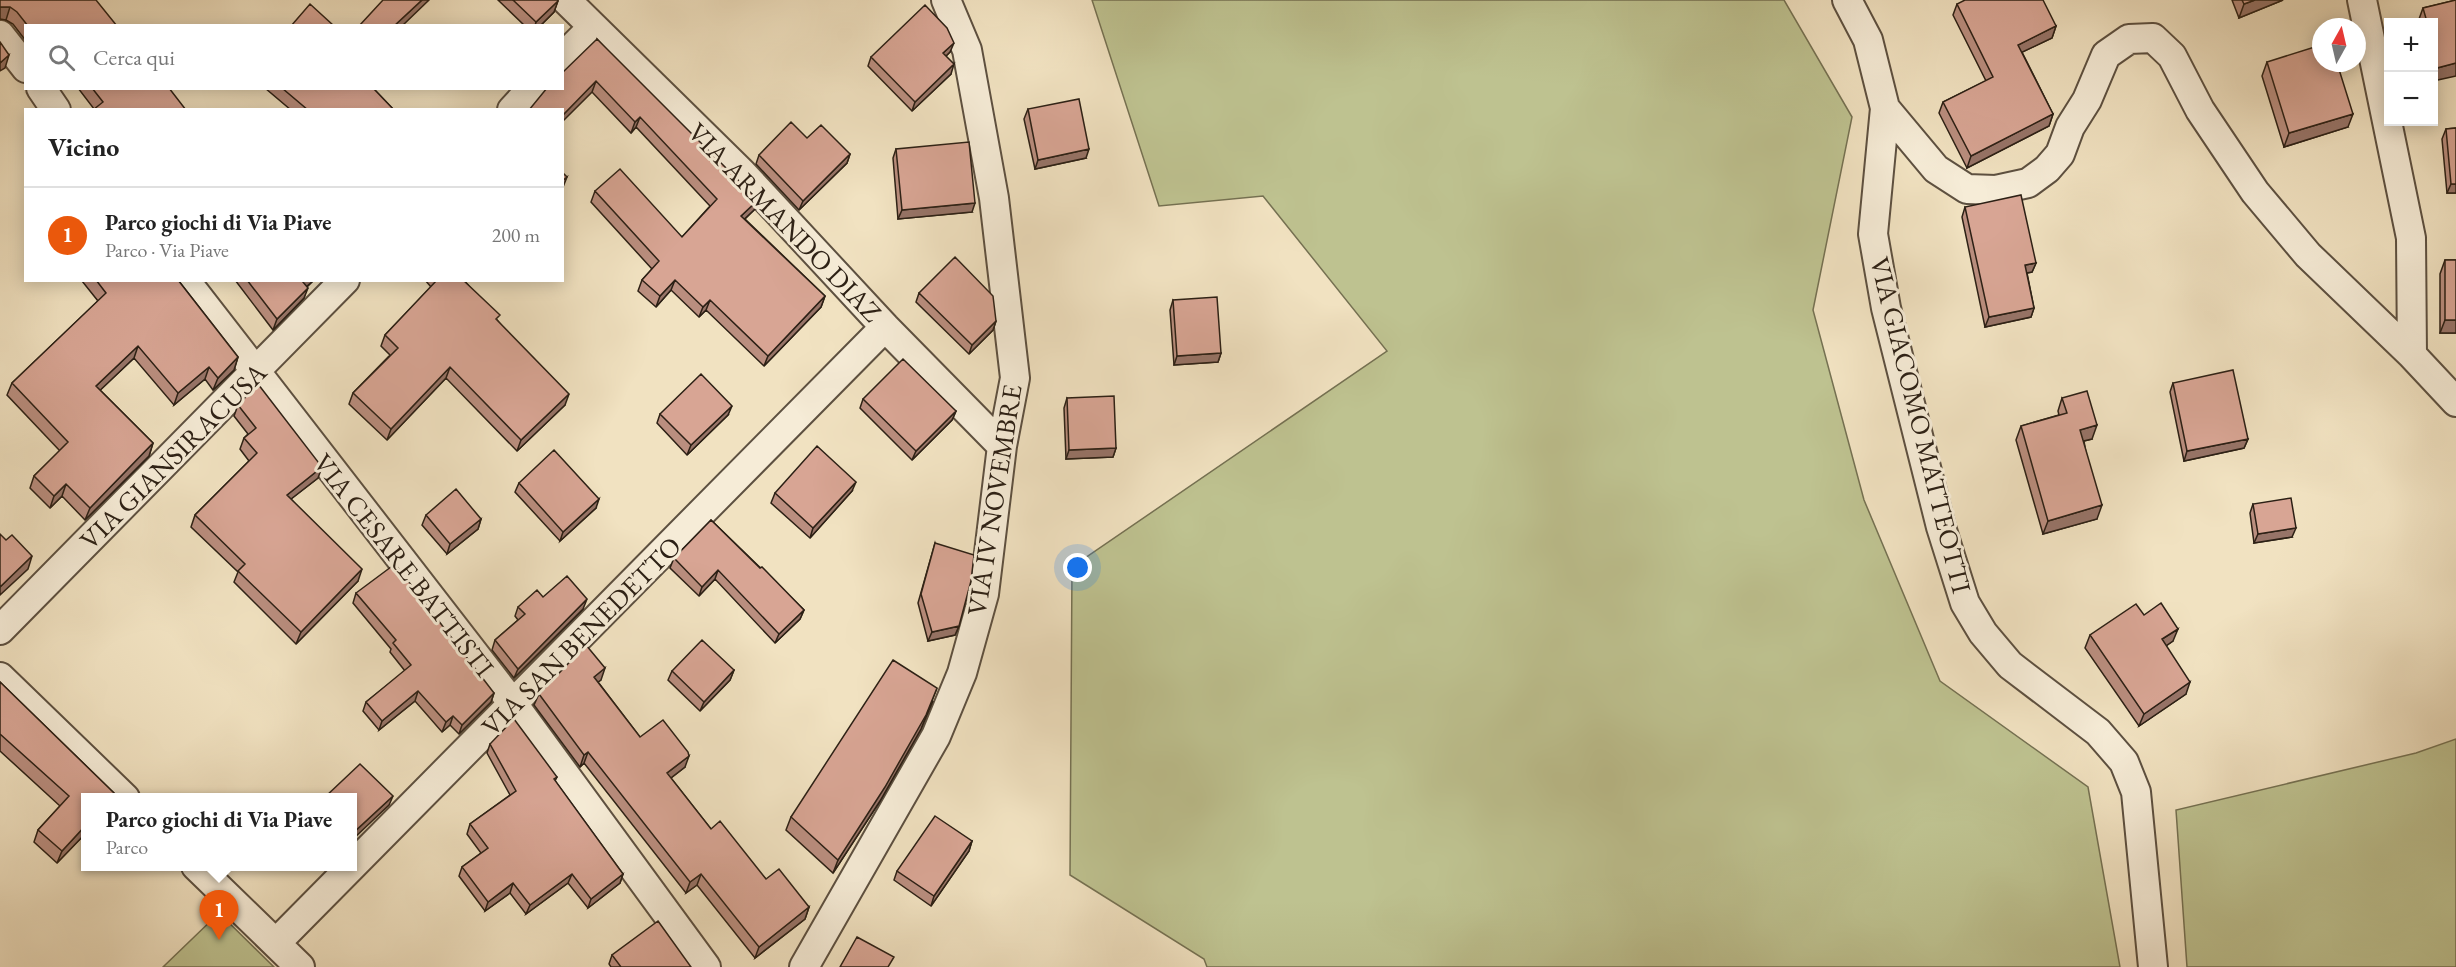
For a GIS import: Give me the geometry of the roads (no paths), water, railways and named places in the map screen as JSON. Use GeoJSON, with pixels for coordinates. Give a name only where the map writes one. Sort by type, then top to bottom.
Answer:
{"type":"FeatureCollection","features":[{"type":"Feature","properties":{"kind":"street","name":"VIA ARMANDO DIAZ"},"geometry":{"type":"LineString","coordinates":[[566,0],[742,173],[885,327],[1002,446]]}},
{"type":"Feature","properties":{"kind":"street","name":"VIA IV NOVEMBRE"},"geometry":{"type":"LineString","coordinates":[[804,967],[936,736],[962,673],[984,594],[1002,446],[1015,378],[994,198],[967,50],[945,0]]}},
{"type":"Feature","properties":{"kind":"street","name":"VIA GIACOMO MATTEOTTI"},"geometry":{"type":"LineString","coordinates":[[1847,0],[1868,40],[1885,108],[1873,234],[1886,308],[1941,527],[1965,603],[1983,633],[2010,665],[2098,732],[2124,762],[2136,792],[2153,967]]}},
{"type":"Feature","properties":{"kind":"street"},"geometry":{"type":"LineString","coordinates":[[2362,0],[2411,238],[2412,355]]}},
{"type":"Feature","properties":{"kind":"street"},"geometry":{"type":"LineString","coordinates":[[564,56],[593,27]]}},
{"type":"Feature","properties":{"kind":"street"},"geometry":{"type":"LineString","coordinates":[[0,35],[24,66]]}},
{"type":"Feature","properties":{"kind":"street"},"geometry":{"type":"LineString","coordinates":[[1885,108],[1936,169],[1967,189],[1996,190],[2028,183],[2047,169],[2060,154],[2070,128],[2086,100],[2106,55],[2129,39],[2152,38],[2172,56],[2200,110],[2255,192],[2308,255],[2412,355],[2456,402]]}},
{"type":"Feature","properties":{"kind":"street"},"geometry":{"type":"LineString","coordinates":[[41,90],[55,108]]}},
{"type":"Feature","properties":{"kind":"street"},"geometry":{"type":"LineString","coordinates":[[514,108],[530,90]]}},
{"type":"Feature","properties":{"kind":"street","name":"VIA CESARE BATTISTI"},"geometry":{"type":"LineString","coordinates":[[187,282],[513,705],[706,967]]}},
{"type":"Feature","properties":{"kind":"street","name":"VIA GIANSIRACUSA"},"geometry":{"type":"LineString","coordinates":[[0,630],[343,282]]}},
{"type":"Feature","properties":{"kind":"street","name":"VIA SAN BENEDETTO"},"geometry":{"type":"LineString","coordinates":[[357,862],[885,327]]}},
{"type":"Feature","properties":{"kind":"street"},"geometry":{"type":"LineString","coordinates":[[0,677],[120,793]]}},
{"type":"Feature","properties":{"kind":"street"},"geometry":{"type":"LineString","coordinates":[[200,871],[300,967]]}},
{"type":"Feature","properties":{"kind":"street","name":"VIA SAN BENEDETTO"},"geometry":{"type":"LineString","coordinates":[[276,943],[348,871]]}},
{"type":"Feature","properties":{"kind":"place","name":"Parco giochi di Via Piave"},"geometry":{"type":"Point","coordinates":[219,940]}}]}
